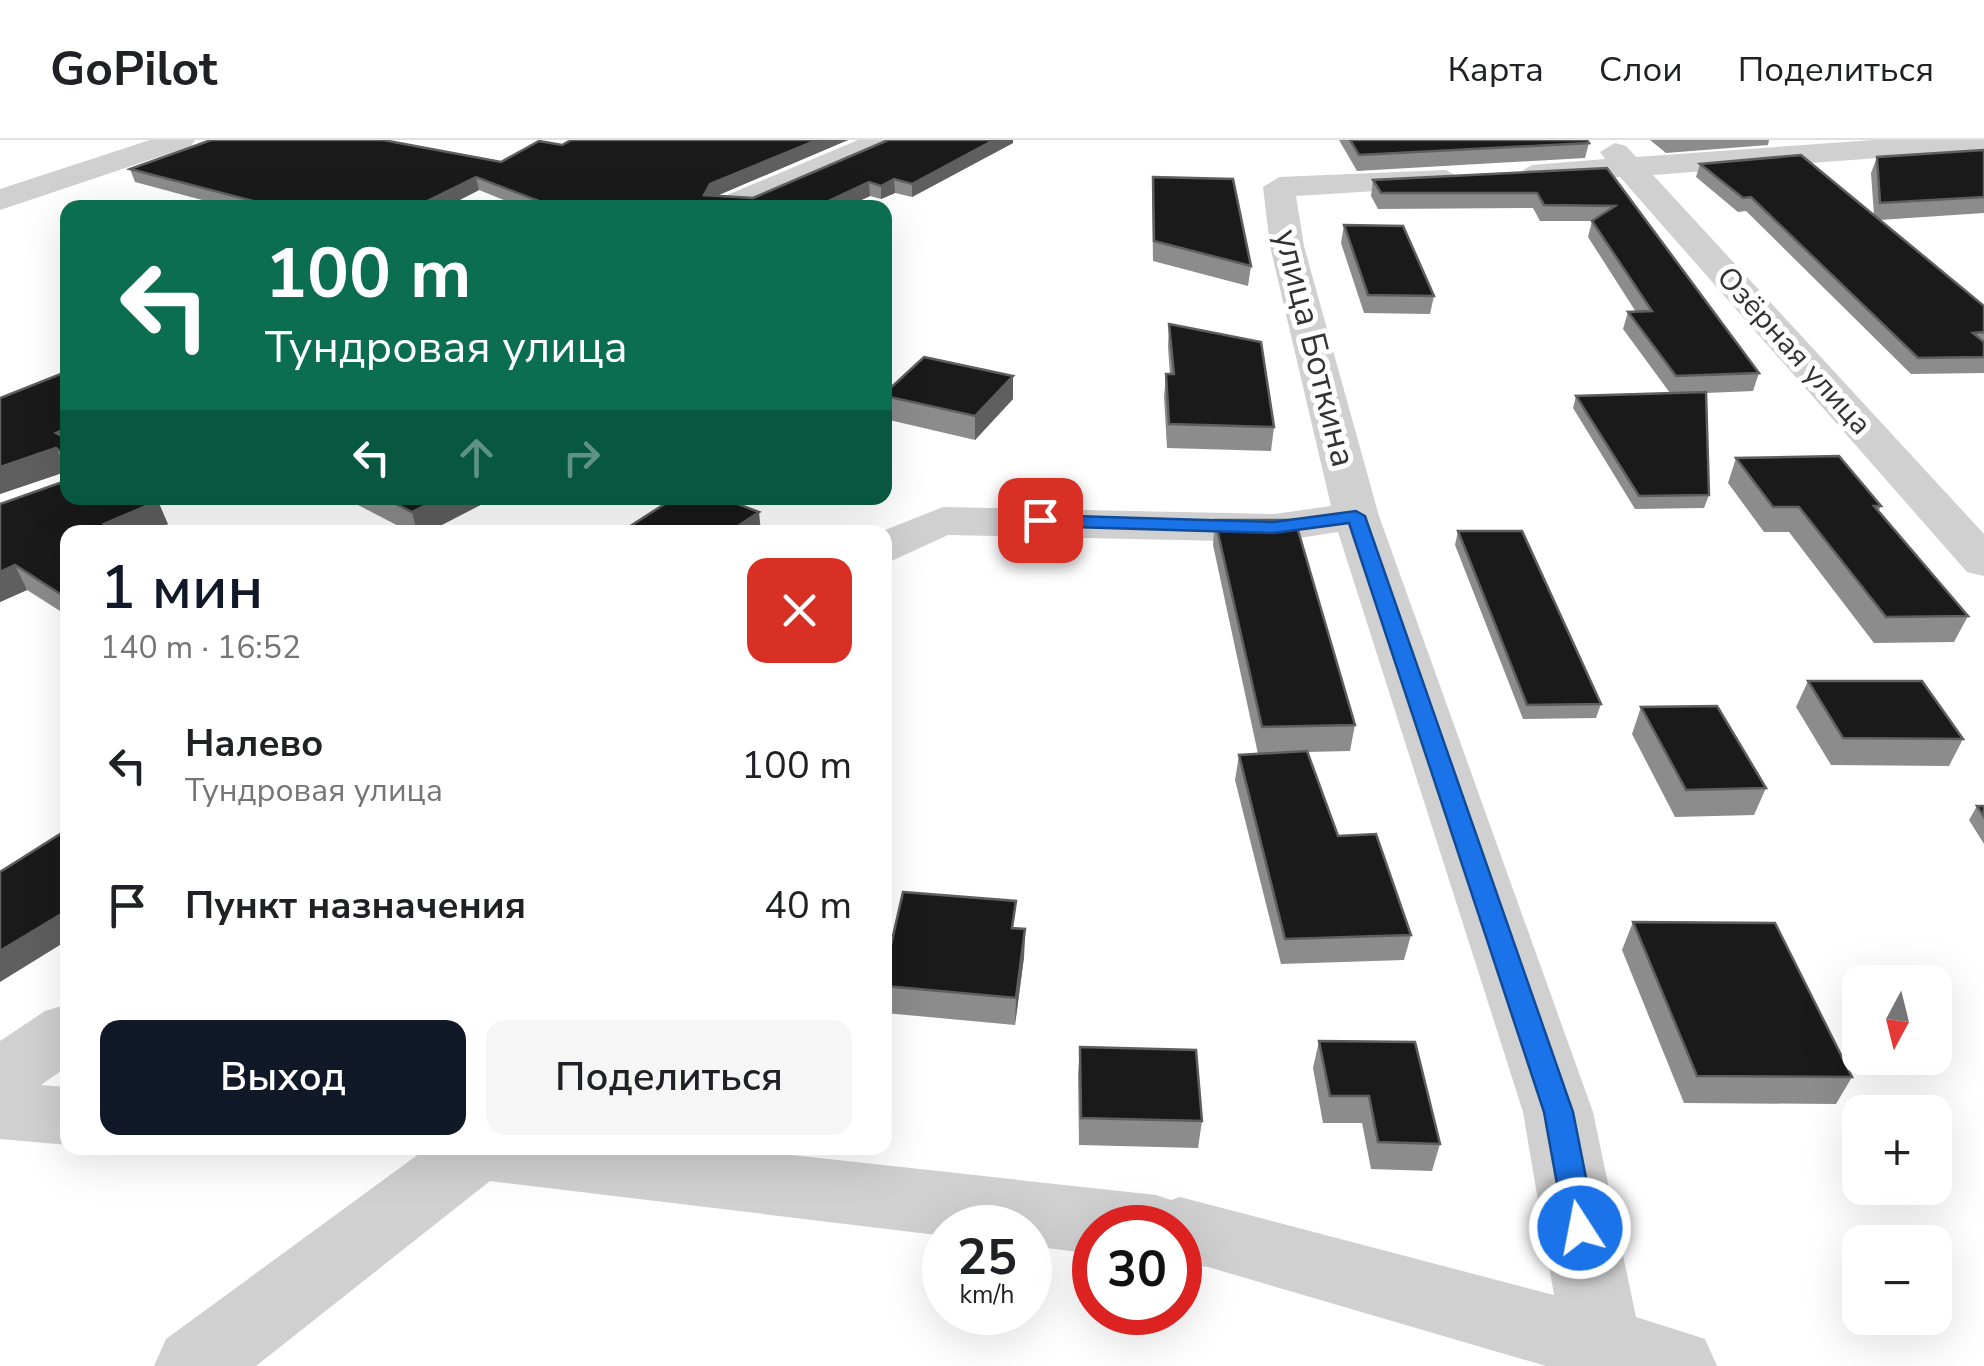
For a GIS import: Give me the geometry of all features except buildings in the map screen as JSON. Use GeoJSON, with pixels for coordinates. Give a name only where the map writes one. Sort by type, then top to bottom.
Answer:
{"type":"FeatureCollection","features":[{"type":"Feature","properties":{"kind":"street"},"geometry":{"type":"LineString","coordinates":[[0,200],[180,140]]}},
{"type":"Feature","properties":{"kind":"street"},"geometry":{"type":"LineString","coordinates":[[744,200],[884,140]]}},
{"type":"Feature","properties":{"kind":"street","name":"Озёрная улица"},"geometry":{"type":"LineString","coordinates":[[1604,140],[1984,562]]}},
{"type":"Feature","properties":{"kind":"street"},"geometry":{"type":"LineString","coordinates":[[1632,169],[1977,147]]}},
{"type":"Feature","properties":{"kind":"street","name":"улица Боткина"},"geometry":{"type":"LineString","coordinates":[[1596,1355],[1558,1112],[1356,516],[1287,246],[1279,187],[1632,169]]}},
{"type":"Feature","properties":{"kind":"street"},"geometry":{"type":"LineString","coordinates":[[892,545],[942,520],[1274,528],[1356,516]]}},
{"type":"Feature","properties":{"kind":"street"},"geometry":{"type":"LineString","coordinates":[[0,1077],[60,1036]]}},
{"type":"Feature","properties":{"kind":"street"},"geometry":{"type":"LineString","coordinates":[[0,1110],[60,1115]]}},
{"type":"Feature","properties":{"kind":"street"},"geometry":{"type":"LineString","coordinates":[[194,1366],[462,1155]]}},
{"type":"Feature","properties":{"kind":"street"},"geometry":{"type":"LineString","coordinates":[[531,1155],[1072,1218]]}},
{"type":"Feature","properties":{"kind":"street"},"geometry":{"type":"LineString","coordinates":[[1202,1233],[1596,1355],[1677,1366]]}},
{"type":"Feature","properties":{"kind":"route"},"geometry":{"type":"LineString","coordinates":[[1040,520],[1274,528],[1356,516],[1558,1112],[1580,1228]]}}]}
